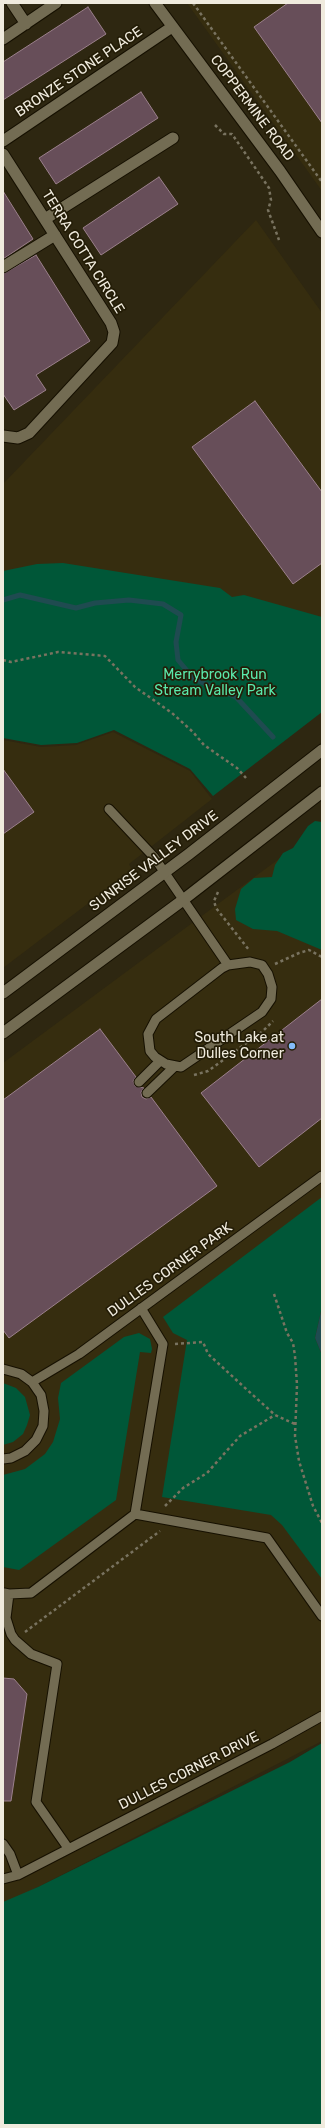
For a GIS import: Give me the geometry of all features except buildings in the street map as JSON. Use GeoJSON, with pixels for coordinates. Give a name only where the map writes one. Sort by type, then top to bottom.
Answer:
{"type":"FeatureCollection","features":[{"type":"Feature","properties":{"kind":"street"},"geometry":{"type":"LineString","coordinates":[[12,3],[26,24]]}},
{"type":"Feature","properties":{"kind":"street"},"geometry":{"type":"LineString","coordinates":[[3,39],[56,3]]}},
{"type":"Feature","properties":{"kind":"street","name":"COPPERMINE ROAD"},"geometry":{"type":"LineString","coordinates":[[155,3],[280,171],[322,232]]}},
{"type":"Feature","properties":{"kind":"street","name":"BRONZE STONE PLACE"},"geometry":{"type":"LineString","coordinates":[[3,141],[172,27]]}},
{"type":"Feature","properties":{"kind":"street"},"geometry":{"type":"LineString","coordinates":[[45,219],[173,138]]}},
{"type":"Feature","properties":{"kind":"street","name":"TERRA COTTA CIRCLE"},"geometry":{"type":"LineString","coordinates":[[3,154],[111,323],[114,332],[112,343],[29,433],[18,438],[3,436]]}},
{"type":"Feature","properties":{"kind":"street"},"geometry":{"type":"LineString","coordinates":[[3,267],[55,236]]}},
{"type":"Feature","properties":{"kind":"street","name":"SUNRISE VALLEY DRIVE"},"geometry":{"type":"LineString","coordinates":[[3,993],[164,873],[322,750]]}},
{"type":"Feature","properties":{"kind":"street"},"geometry":{"type":"LineString","coordinates":[[3,1032],[183,900],[322,792]]}},
{"type":"Feature","properties":{"kind":"lane"},"geometry":{"type":"LineString","coordinates":[[109,809],[154,856],[164,873],[228,965]]}},
{"type":"Feature","properties":{"kind":"lane"},"geometry":{"type":"LineString","coordinates":[[250,962],[262,965],[268,974],[272,987],[271,999],[256,1017],[185,1065],[174,1067],[160,1061],[150,1051],[148,1034],[156,1019],[228,965],[250,962]]}},
{"type":"Feature","properties":{"kind":"lane"},"geometry":{"type":"LineString","coordinates":[[140,1082],[160,1061]]}},
{"type":"Feature","properties":{"kind":"lane"},"geometry":{"type":"LineString","coordinates":[[147,1093],[174,1067]]}},
{"type":"Feature","properties":{"kind":"lane","name":"DULLES CORNER PARK"},"geometry":{"type":"LineString","coordinates":[[32,1382],[78,1354],[322,1176]]}},
{"type":"Feature","properties":{"kind":"lane"},"geometry":{"type":"LineString","coordinates":[[68,1848],[36,1802],[57,1664],[31,1654],[15,1640],[11,1634],[6,1618],[6,1593],[31,1593],[135,1514],[163,1344],[141,1308]]}},
{"type":"Feature","properties":{"kind":"lane"},"geometry":{"type":"LineString","coordinates":[[3,1369],[21,1374],[32,1382],[41,1395],[44,1410],[43,1426],[36,1440],[25,1451],[11,1458],[3,1458]]}},
{"type":"Feature","properties":{"kind":"lane"},"geometry":{"type":"LineString","coordinates":[[135,1514],[267,1538],[322,1616]]}},
{"type":"Feature","properties":{"kind":"lane","name":"DULLES CORNER DRIVE"},"geometry":{"type":"LineString","coordinates":[[3,1879],[18,1875],[272,1744],[322,1716]]}},
{"type":"Feature","properties":{"kind":"lane"},"geometry":{"type":"LineString","coordinates":[[3,1844],[10,1854],[18,1875]]}},
{"type":"Feature","properties":{"kind":"path"},"geometry":{"type":"LineString","coordinates":[[192,3],[322,182]]}},
{"type":"Feature","properties":{"kind":"path"},"geometry":{"type":"LineString","coordinates":[[215,125],[224,134],[232,134],[269,188],[271,200],[268,210],[279,240]]}},
{"type":"Feature","properties":{"kind":"path"},"geometry":{"type":"LineString","coordinates":[[3,660],[11,662],[58,652],[106,656],[135,687],[172,713],[194,732],[204,745],[237,768],[246,778]]}},
{"type":"Feature","properties":{"kind":"path"},"geometry":{"type":"LineString","coordinates":[[274,965],[298,953],[310,950],[322,957]]}},
{"type":"Feature","properties":{"kind":"path"},"geometry":{"type":"LineString","coordinates":[[274,1294],[292,1343],[295,1356],[297,1385],[295,1424],[296,1450],[302,1475],[313,1506],[322,1523]]}},
{"type":"Feature","properties":{"kind":"path"},"geometry":{"type":"LineString","coordinates":[[163,1344],[203,1342],[208,1354],[275,1415],[295,1424]]}},
{"type":"Feature","properties":{"kind":"path"},"geometry":{"type":"LineString","coordinates":[[15,1640],[160,1532],[162,1509],[172,1497],[207,1473],[240,1436],[275,1415]]}},
{"type":"Feature","properties":{"kind":"shaded area"},"geometry":{"type":"Polygon","coordinates":[[[187,3],[322,3],[322,191],[187,3]]]}},
{"type":"Feature","properties":{"kind":"shaded area"},"geometry":{"type":"Polygon","coordinates":[[[256,220],[322,313],[322,619],[232,599],[3,574],[3,484],[256,220]]]}},
{"type":"Feature","properties":{"kind":"shaded area"},"geometry":{"type":"Polygon","coordinates":[[[113,732],[190,771],[212,799],[129,864],[132,870],[3,968],[3,740],[41,747],[76,745],[113,732]]]}},
{"type":"Feature","properties":{"kind":"shaded area"},"geometry":{"type":"Polygon","coordinates":[[[322,827],[322,1741],[3,1905],[3,1063],[322,827]]]}},
{"type":"Feature","properties":{"kind":"green space","name":"Merrybrook Run Stream Valley Park"},"geometry":{"type":"Polygon","coordinates":[[[63,563],[220,588],[232,597],[244,595],[322,617],[322,712],[213,796],[190,769],[114,730],[77,743],[41,745],[3,738],[3,571],[37,564],[63,563]]]}},
{"type":"Feature","properties":{"kind":"green space"},"geometry":{"type":"Polygon","coordinates":[[[315,821],[322,822],[322,950],[277,931],[253,929],[236,920],[235,909],[241,889],[254,878],[272,877],[275,865],[283,853],[293,848],[308,826],[315,821]]]}},
{"type":"Feature","properties":{"kind":"green space"},"geometry":{"type":"Polygon","coordinates":[[[322,1197],[322,1307],[315,1338],[322,1355],[322,1579],[282,1525],[271,1515],[162,1497],[187,1340],[173,1333],[163,1317],[322,1197]]]}},
{"type":"Feature","properties":{"kind":"green space"},"geometry":{"type":"Polygon","coordinates":[[[139,1333],[150,1339],[152,1349],[151,1353],[140,1352],[116,1500],[19,1570],[3,1567],[3,1475],[25,1469],[45,1454],[53,1442],[60,1419],[58,1398],[61,1383],[124,1337],[139,1333]]]}},
{"type":"Feature","properties":{"kind":"green space"},"geometry":{"type":"Polygon","coordinates":[[[3,1383],[16,1388],[25,1397],[30,1415],[23,1434],[13,1442],[3,1445],[3,1383]]]}},
{"type":"Feature","properties":{"kind":"green space"},"geometry":{"type":"Polygon","coordinates":[[[322,1743],[322,2125],[3,2125],[3,1902],[38,1887],[290,1762],[322,1743]]]}},
{"type":"Feature","properties":{"kind":"water"},"geometry":{"type":"Polygon","coordinates":[[[322,1307],[322,1355],[315,1338],[322,1307]]]}},
{"type":"Feature","properties":{"kind":"waterway"},"geometry":{"type":"LineString","coordinates":[[3,600],[20,595],[76,608],[95,603],[129,600],[163,604],[181,615],[176,642],[178,660],[194,679],[236,697],[273,737]]}},
{"type":"Feature","properties":{"kind":"place","name":"South Lake at Dulles Corner"},"geometry":{"type":"Point","coordinates":[292,1046]}}]}
